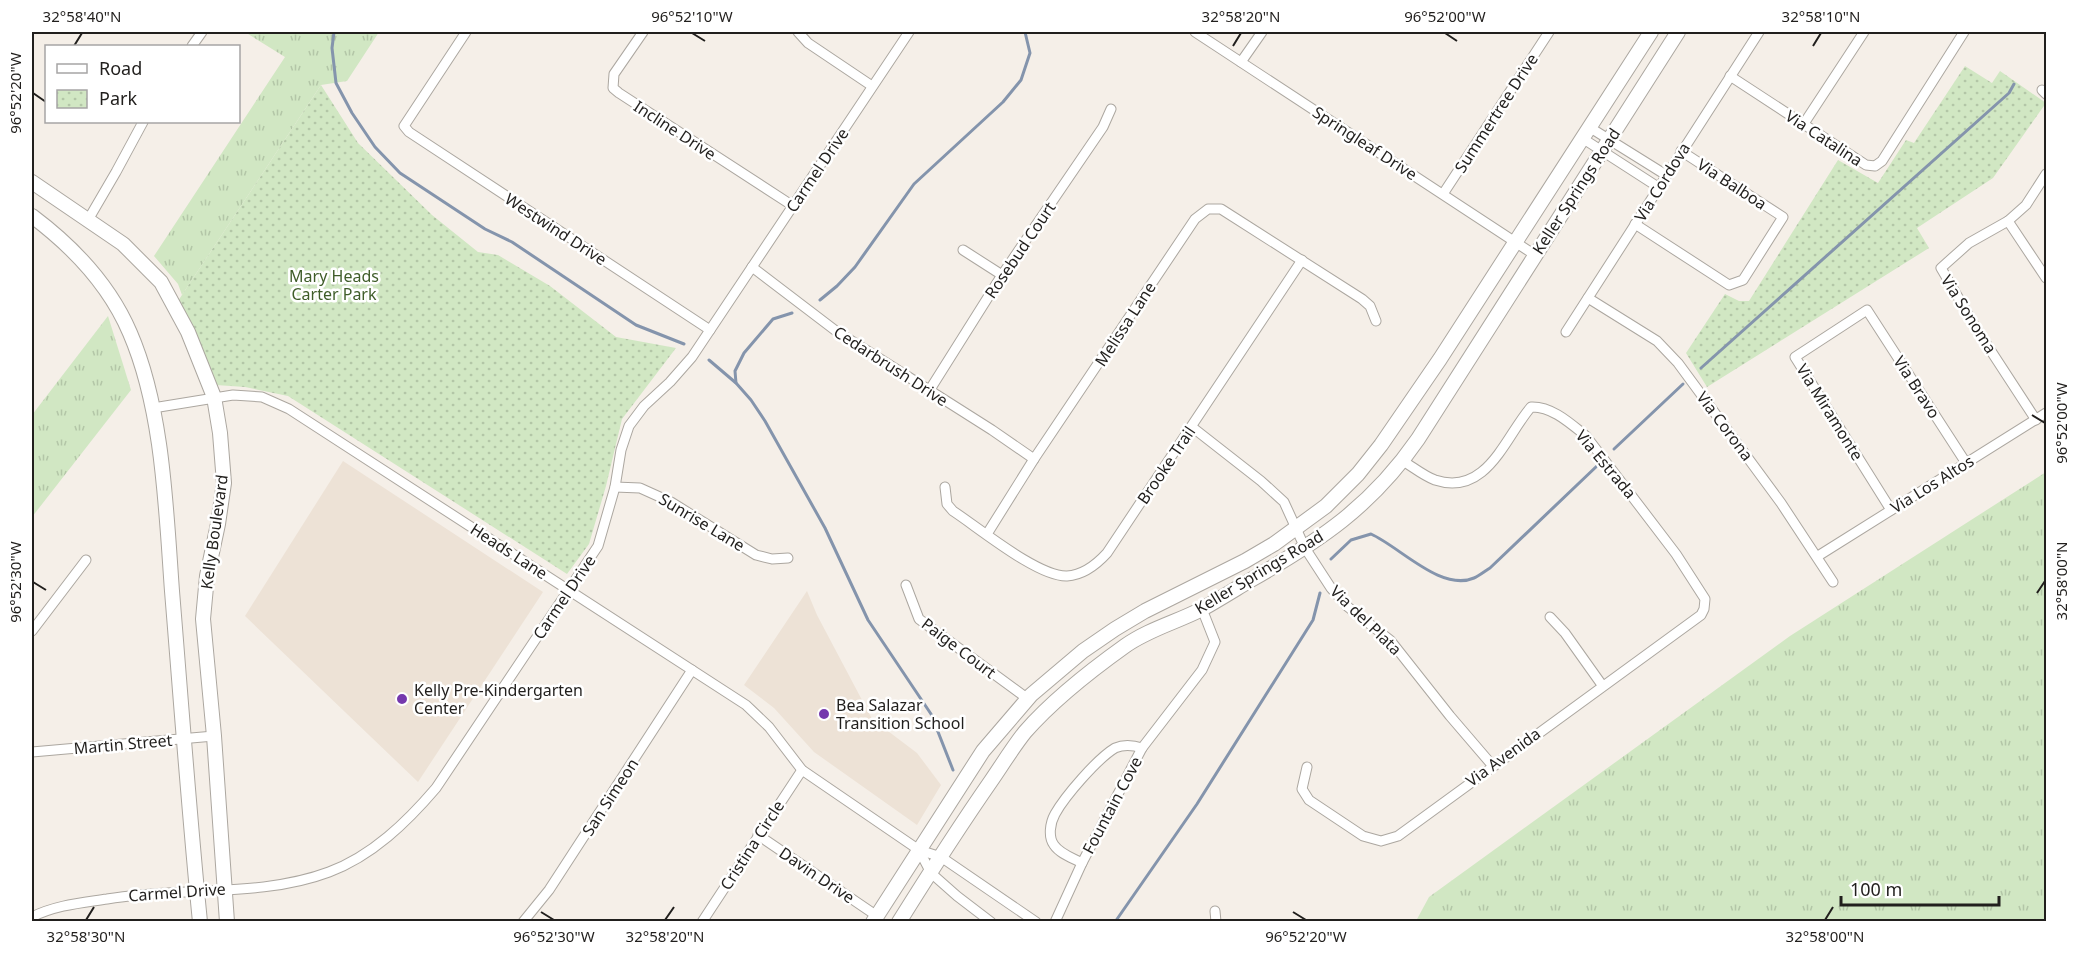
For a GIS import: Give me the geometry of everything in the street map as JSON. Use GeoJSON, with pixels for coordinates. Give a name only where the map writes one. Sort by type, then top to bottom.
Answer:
{"type":"FeatureCollection","features":[{"type":"Feature","properties":{"kind":"main road","name":"Keller Springs Road"},"geometry":{"type":"LineString","coordinates":[[875,919],[983,751],[1028,699],[1083,651],[1115,630],[1145,611],[1245,561],[1296,527],[1326,506],[1358,474],[1382,445],[1440,359],[1651,32]]}},
{"type":"Feature","properties":{"kind":"main road","name":"Keller Springs Road"},"geometry":{"type":"LineString","coordinates":[[899,921],[963,821],[1025,733],[1048,709],[1127,644],[1160,626],[1202,609],[1305,549],[1379,489],[1403,461],[1678,32]]}},
{"type":"Feature","properties":{"kind":"main road","name":"Kelly Boulevard"},"geometry":{"type":"LineString","coordinates":[[32,182],[123,244],[160,282],[188,332],[214,397],[220,433],[224,483],[207,576],[203,619],[227,921]]}},
{"type":"Feature","properties":{"kind":"main road","name":"Kelly Boulevard"},"geometry":{"type":"LineString","coordinates":[[32,216],[73,251],[111,299],[134,341],[153,408],[167,531],[200,921]]}},
{"type":"Feature","properties":{"kind":"street"},"geometry":{"type":"LineString","coordinates":[[193,45],[202,32]]}},
{"type":"Feature","properties":{"kind":"street","name":"Westwind Drive"},"geometry":{"type":"LineString","coordinates":[[466,32],[405,126],[409,132],[710,330]]}},
{"type":"Feature","properties":{"kind":"street","name":"Incline Drive"},"geometry":{"type":"LineString","coordinates":[[643,32],[614,74],[613,88],[793,206]]}},
{"type":"Feature","properties":{"kind":"street"},"geometry":{"type":"LineString","coordinates":[[798,32],[808,43],[872,86]]}},
{"type":"Feature","properties":{"kind":"street","name":"Carmel Drive"},"geometry":{"type":"LineString","coordinates":[[32,917],[65,904],[156,892],[257,887],[329,872],[361,856],[412,816],[436,788],[598,546],[629,426],[644,406],[692,357],[909,32]]}},
{"type":"Feature","properties":{"kind":"street","name":"Springleaf Drive"},"geometry":{"type":"LineString","coordinates":[[1195,32],[1535,255]]}},
{"type":"Feature","properties":{"kind":"street"},"geometry":{"type":"LineString","coordinates":[[1242,62],[1262,32]]}},
{"type":"Feature","properties":{"kind":"street","name":"Summertree Drive"},"geometry":{"type":"LineString","coordinates":[[1443,195],[1549,32]]}},
{"type":"Feature","properties":{"kind":"street","name":"Via Cordova"},"geometry":{"type":"LineString","coordinates":[[1566,332],[1759,32]]}},
{"type":"Feature","properties":{"kind":"street"},"geometry":{"type":"LineString","coordinates":[[1803,125],[1864,32]]}},
{"type":"Feature","properties":{"kind":"street","name":"Via Catalina"},"geometry":{"type":"LineString","coordinates":[[1730,76],[1859,161],[1875,166],[1882,161],[1964,32]]}},
{"type":"Feature","properties":{"kind":"street","name":"Rosebud Court"},"geometry":{"type":"LineString","coordinates":[[929,391],[1002,275],[1103,127],[1111,109]]}},
{"type":"Feature","properties":{"kind":"street"},"geometry":{"type":"LineString","coordinates":[[87,220],[142,123]]}},
{"type":"Feature","properties":{"kind":"street"},"geometry":{"type":"LineString","coordinates":[[1586,132],[1606,145],[1658,187]]}},
{"type":"Feature","properties":{"kind":"street"},"geometry":{"type":"LineString","coordinates":[[1606,145],[1666,175]]}},
{"type":"Feature","properties":{"kind":"street","name":"Via Balboa"},"geometry":{"type":"LineString","coordinates":[[1635,224],[1729,285],[1743,280],[1783,216],[1681,151]]}},
{"type":"Feature","properties":{"kind":"street","name":"Via Sonoma"},"geometry":{"type":"LineString","coordinates":[[2036,420],[1976,328],[1941,268],[1969,243],[2008,221],[2026,205],[2046,174]]}},
{"type":"Feature","properties":{"kind":"street","name":"Melissa Lane"},"geometry":{"type":"LineString","coordinates":[[987,534],[1034,459],[1195,219],[1208,209],[1221,209],[1362,299],[1370,306],[1376,321]]}},
{"type":"Feature","properties":{"kind":"street"},"geometry":{"type":"LineString","coordinates":[[2008,221],[2046,278]]}},
{"type":"Feature","properties":{"kind":"street"},"geometry":{"type":"LineString","coordinates":[[963,250],[1002,275]]}},
{"type":"Feature","properties":{"kind":"street","name":"Brooke Trail"},"geometry":{"type":"LineString","coordinates":[[945,487],[947,504],[987,534],[1045,572],[1067,576],[1083,572],[1097,564],[1107,553],[1192,427],[1302,260]]}},
{"type":"Feature","properties":{"kind":"street","name":"Cedarbrush Drive"},"geometry":{"type":"LineString","coordinates":[[752,267],[836,331],[1034,459]]}},
{"type":"Feature","properties":{"kind":"street","name":"Via Corona"},"geometry":{"type":"LineString","coordinates":[[1588,298],[1656,341],[1678,363],[1775,494],[1833,582]]}},
{"type":"Feature","properties":{"kind":"street","name":"Via Bravo"},"geometry":{"type":"LineString","coordinates":[[1867,310],[1966,463]]}},
{"type":"Feature","properties":{"kind":"street","name":"Via Miramonte"},"geometry":{"type":"LineString","coordinates":[[1867,310],[1795,357],[1891,510]]}},
{"type":"Feature","properties":{"kind":"street","name":"Heads Lane"},"geometry":{"type":"LineString","coordinates":[[153,408],[233,395],[262,397],[289,409],[746,705],[769,727],[802,770],[919,850]]}},
{"type":"Feature","properties":{"kind":"street","name":"Via Estrada"},"geometry":{"type":"LineString","coordinates":[[1403,461],[1434,479],[1464,482],[1474,478],[1491,464],[1532,406],[1541,406],[1568,421],[1586,436],[1676,555],[1700,592]]}},
{"type":"Feature","properties":{"kind":"street","name":"Via Los Altos"},"geometry":{"type":"LineString","coordinates":[[1818,556],[2046,413]]}},
{"type":"Feature","properties":{"kind":"street","name":"Via del Plata"},"geometry":{"type":"LineString","coordinates":[[1192,427],[1262,481],[1284,502],[1305,549],[1331,588],[1348,608],[1390,640],[1492,765]]}},
{"type":"Feature","properties":{"kind":"street","name":"Sunrise Lane"},"geometry":{"type":"LineString","coordinates":[[615,487],[640,488],[671,502],[756,555],[772,559],[788,558]]}},
{"type":"Feature","properties":{"kind":"street"},"geometry":{"type":"LineString","coordinates":[[32,631],[86,560]]}},
{"type":"Feature","properties":{"kind":"street","name":"Paige Court"},"geometry":{"type":"LineString","coordinates":[[906,585],[919,619],[1028,699]]}},
{"type":"Feature","properties":{"kind":"street","name":"Via Avenida"},"geometry":{"type":"LineString","coordinates":[[1307,767],[1302,789],[1309,801],[1363,836],[1381,841],[1398,836],[1492,765],[1701,615],[1705,599],[1700,592]]}},
{"type":"Feature","properties":{"kind":"street","name":"Fountain Cove"},"geometry":{"type":"LineString","coordinates":[[1054,921],[1142,748],[1202,670],[1215,642],[1202,609]]}},
{"type":"Feature","properties":{"kind":"street"},"geometry":{"type":"LineString","coordinates":[[1550,617],[1565,633],[1602,685]]}},
{"type":"Feature","properties":{"kind":"street","name":"San Simeon"},"geometry":{"type":"LineString","coordinates":[[523,921],[549,890],[693,670]]}},
{"type":"Feature","properties":{"kind":"street","name":"Martin Street"},"geometry":{"type":"LineString","coordinates":[[32,752],[214,736]]}},
{"type":"Feature","properties":{"kind":"street","name":"Fountain Cove"},"geometry":{"type":"LineString","coordinates":[[1082,863],[1059,851],[1053,844],[1051,826],[1054,814],[1104,756],[1117,747],[1131,744],[1142,748]]}},
{"type":"Feature","properties":{"kind":"street","name":"Cristina Circle"},"geometry":{"type":"LineString","coordinates":[[702,921],[802,770]]}},
{"type":"Feature","properties":{"kind":"street","name":"Davin Drive"},"geometry":{"type":"LineString","coordinates":[[758,835],[875,919]]}},
{"type":"Feature","properties":{"kind":"street"},"geometry":{"type":"LineString","coordinates":[[919,850],[941,857],[1036,921]]}},
{"type":"Feature","properties":{"kind":"street"},"geometry":{"type":"LineString","coordinates":[[919,850],[931,873],[957,896],[992,921]]}},
{"type":"Feature","properties":{"kind":"street"},"geometry":{"type":"LineString","coordinates":[[1215,911],[1216,921]]}},
{"type":"Feature","properties":{"kind":"shaded area","name":"Kelly Pre-Kindergarten Center"},"geometry":{"type":"Polygon","coordinates":[[[343,461],[543,592],[418,782],[245,616],[343,461]]]}},
{"type":"Feature","properties":{"kind":"shaded area","name":"Bea Salazar Transition School"},"geometry":{"type":"Polygon","coordinates":[[[807,591],[817,615],[872,719],[917,753],[941,785],[917,825],[814,752],[774,708],[744,685],[807,591]]]}},
{"type":"Feature","properties":{"kind":"green space"},"geometry":{"type":"Polygon","coordinates":[[[245,32],[379,32],[347,81],[321,85],[182,295],[178,284],[154,256],[285,57],[245,32]]]}},
{"type":"Feature","properties":{"kind":"green space"},"geometry":{"type":"Polygon","coordinates":[[[1965,66],[1992,83],[2000,71],[2046,103],[1993,178],[1917,228],[1929,248],[1707,387],[1686,353],[1725,294],[1739,301],[1749,301],[1838,160],[1878,183],[1906,140],[1914,143],[1965,66]]]}},
{"type":"Feature","properties":{"kind":"green space","name":"Mary Heads Carter Park"},"geometry":{"type":"Polygon","coordinates":[[[321,85],[358,143],[432,215],[478,252],[498,255],[550,286],[616,337],[676,348],[622,419],[589,544],[567,574],[288,396],[245,387],[216,385],[176,304],[321,85]]]}},
{"type":"Feature","properties":{"kind":"green space"},"geometry":{"type":"Polygon","coordinates":[[[108,316],[131,390],[32,517],[32,415],[108,316]]]}},
{"type":"Feature","properties":{"kind":"green space"},"geometry":{"type":"Polygon","coordinates":[[[2046,472],[2046,921],[1416,921],[1429,897],[1790,636],[2046,472]]]}},
{"type":"Feature","properties":{"kind":"waterway"},"geometry":{"type":"LineString","coordinates":[[334,32],[332,48],[336,83],[352,113],[375,147],[400,173],[485,229],[512,242],[636,325],[684,344]]}},
{"type":"Feature","properties":{"kind":"waterway"},"geometry":{"type":"LineString","coordinates":[[820,300],[855,267],[914,184],[1003,102],[1021,80],[1030,53],[1025,32]]}},
{"type":"Feature","properties":{"kind":"waterway"},"geometry":{"type":"LineString","coordinates":[[1701,368],[2009,93],[2014,84]]}},
{"type":"Feature","properties":{"kind":"waterway"},"geometry":{"type":"LineString","coordinates":[[736,383],[735,371],[744,353],[773,319],[792,313]]}},
{"type":"Feature","properties":{"kind":"waterway"},"geometry":{"type":"LineString","coordinates":[[709,360],[736,383],[765,421],[825,528],[868,620],[931,714],[953,770]]}},
{"type":"Feature","properties":{"kind":"waterway"},"geometry":{"type":"LineString","coordinates":[[1614,449],[1683,384]]}},
{"type":"Feature","properties":{"kind":"waterway"},"geometry":{"type":"LineString","coordinates":[[1331,559],[1351,540],[1371,534],[1435,574],[1461,581],[1474,578],[1490,568],[1598,465]]}},
{"type":"Feature","properties":{"kind":"waterway"},"geometry":{"type":"LineString","coordinates":[[1115,922],[1197,804],[1313,620],[1320,593]]}},
{"type":"Feature","properties":{"kind":"place","name":"Kelly Pre-Kindergarten Center"},"geometry":{"type":"Point","coordinates":[402,699]}},
{"type":"Feature","properties":{"kind":"place","name":"Bea Salazar Transition School"},"geometry":{"type":"Point","coordinates":[824,714]}}]}
